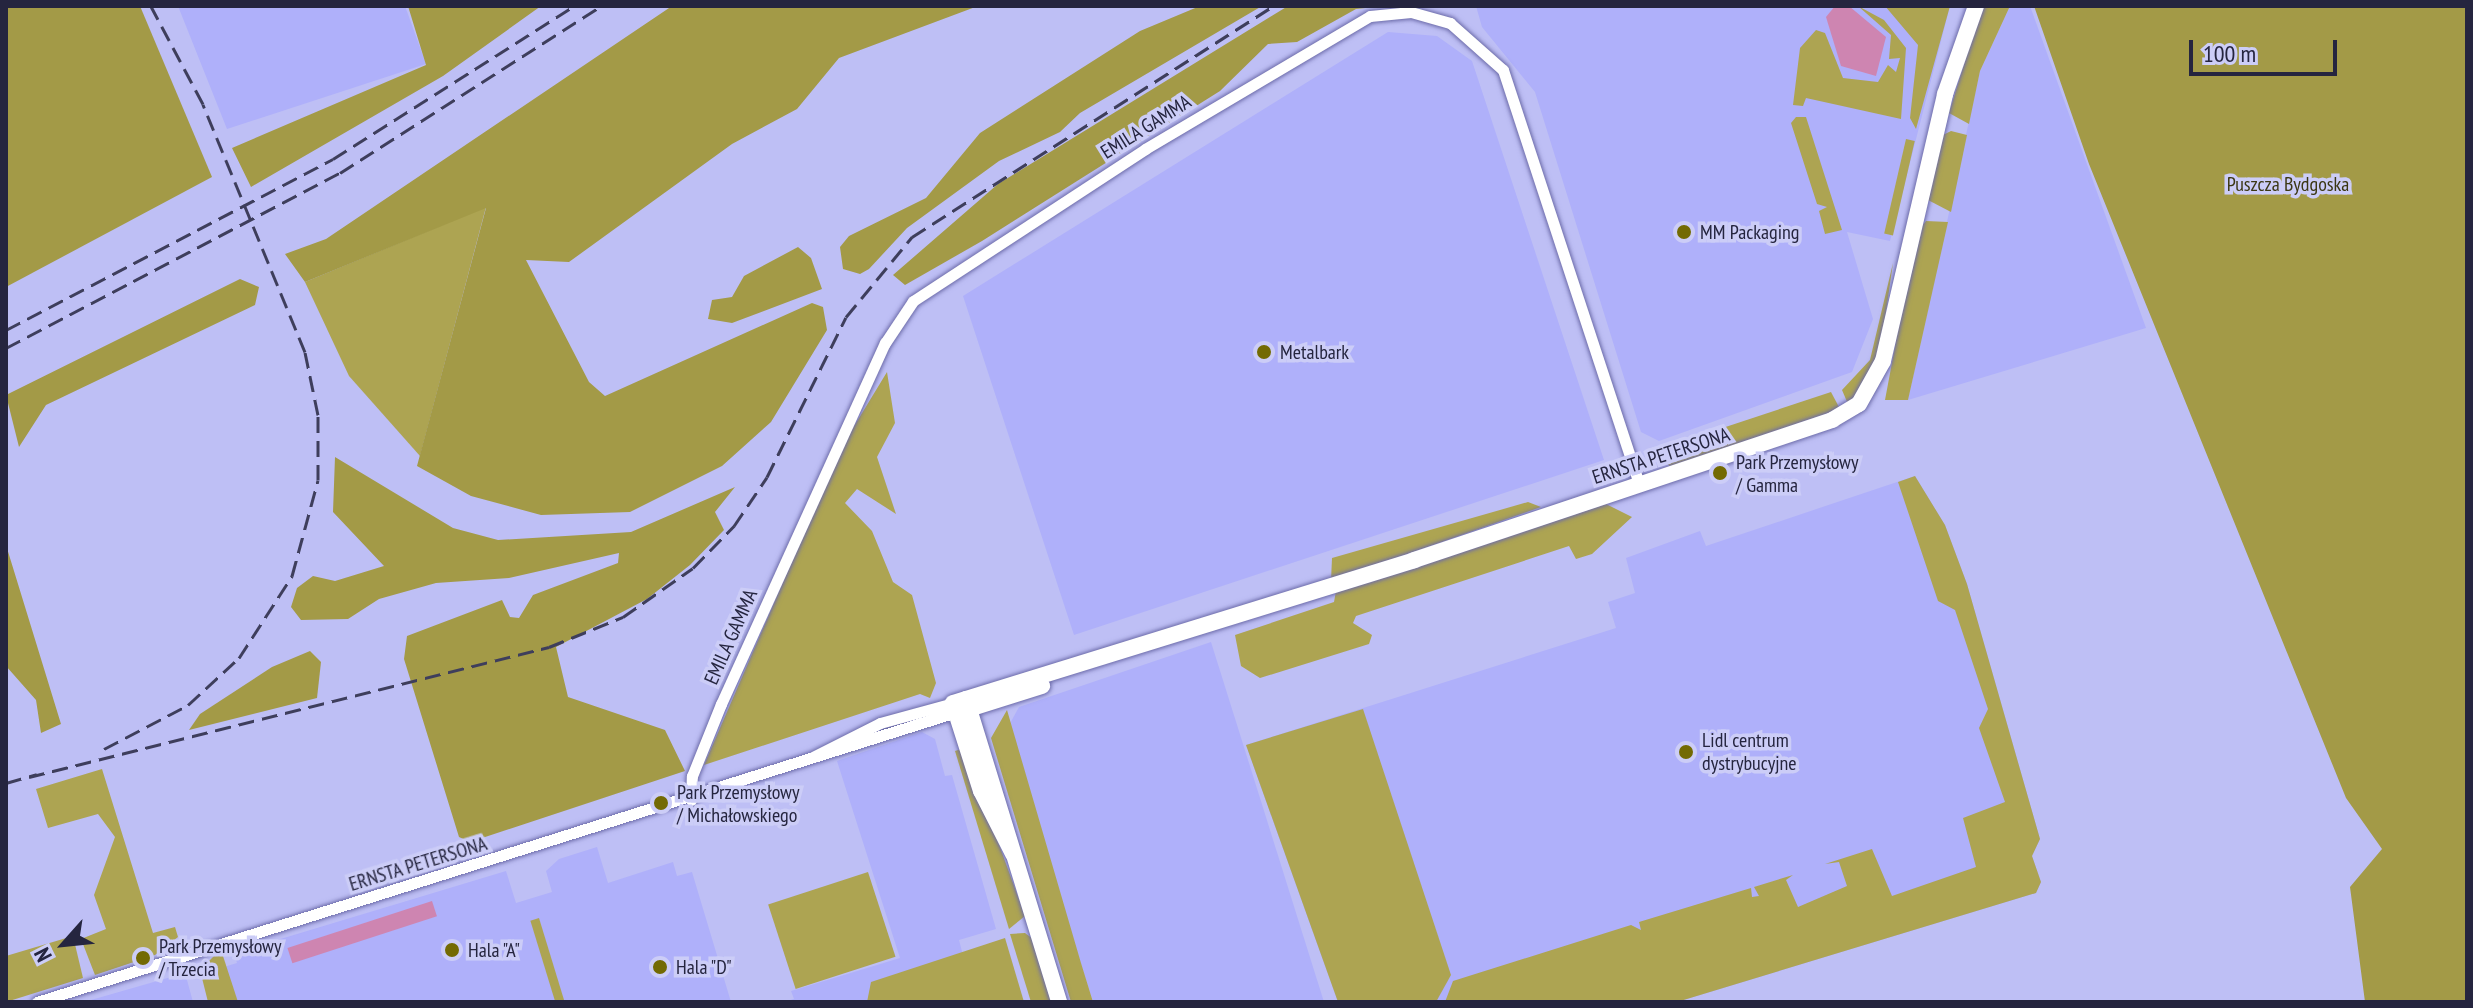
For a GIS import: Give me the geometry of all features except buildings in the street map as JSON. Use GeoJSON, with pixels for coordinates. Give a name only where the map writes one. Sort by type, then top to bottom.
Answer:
{"type":"FeatureCollection","features":[{"type":"Feature","properties":{"kind":"street","name":"ERNSTA PETERSONA"},"geometry":{"type":"LineString","coordinates":[[37,1002],[691,800],[961,706],[1832,420],[1868,394],[1883,361],[1945,94],[1976,6]]}},
{"type":"Feature","properties":{"kind":"street","name":"EMILA GAMMA"},"geometry":{"type":"LineString","coordinates":[[691,800],[692,776],[726,693],[885,343],[913,301],[1157,142],[1370,16],[1411,12],[1450,23],[1503,70],[1639,484]]}},
{"type":"Feature","properties":{"kind":"street"},"geometry":{"type":"LineString","coordinates":[[961,706],[1013,854],[1059,1002]]}},
{"type":"Feature","properties":{"kind":"shaded area"},"geometry":{"type":"Polygon","coordinates":[[[178,6],[405,6],[426,64],[227,129],[178,6]]]}},
{"type":"Feature","properties":{"kind":"shaded area"},"geometry":{"type":"Polygon","coordinates":[[[1476,6],[1950,6],[1890,241],[1847,232],[1873,319],[1852,372],[1659,441],[1641,432],[1535,92],[1482,27],[1476,6]]]}},
{"type":"Feature","properties":{"kind":"shaded area"},"geometry":{"type":"Polygon","coordinates":[[[1835,6],[1849,6],[1886,37],[1876,76],[1841,66],[1826,17],[1835,6]]]}},
{"type":"Feature","properties":{"kind":"shaded area"},"geometry":{"type":"Polygon","coordinates":[[[1858,6],[1884,20],[1906,48],[1901,119],[1806,98],[1803,106],[1793,105],[1800,48],[1816,30],[1825,33],[1843,78],[1878,82],[1888,65],[1896,72],[1900,58],[1889,59],[1891,35],[1858,6]]]}},
{"type":"Feature","properties":{"kind":"shaded area"},"geometry":{"type":"Polygon","coordinates":[[[1885,6],[1950,6],[1916,129],[1910,118],[1918,45],[1885,6]]]}},
{"type":"Feature","properties":{"kind":"shaded area"},"geometry":{"type":"Polygon","coordinates":[[[1982,6],[2010,6],[1980,71],[1969,124],[1949,113],[1982,6]]]}},
{"type":"Feature","properties":{"kind":"shaded area"},"geometry":{"type":"Polygon","coordinates":[[[2010,6],[2030,6],[2146,328],[1908,400],[1980,71],[2010,6]]]}},
{"type":"Feature","properties":{"kind":"shaded area"},"geometry":{"type":"Polygon","coordinates":[[[1388,32],[1437,36],[1472,61],[1604,460],[1074,635],[963,296],[1388,32]]]}},
{"type":"Feature","properties":{"kind":"shaded area"},"geometry":{"type":"Polygon","coordinates":[[[1796,117],[1806,117],[1842,230],[1825,234],[1819,211],[1827,207],[1817,204],[1791,123],[1796,117]]]}},
{"type":"Feature","properties":{"kind":"shaded area"},"geometry":{"type":"Polygon","coordinates":[[[1951,131],[1967,135],[1951,212],[1928,200],[1941,136],[1951,131]]]}},
{"type":"Feature","properties":{"kind":"shaded area"},"geometry":{"type":"Polygon","coordinates":[[[1906,139],[1915,141],[1893,236],[1884,234],[1906,139]]]}},
{"type":"Feature","properties":{"kind":"shaded area"},"geometry":{"type":"Polygon","coordinates":[[[486,207],[420,456],[349,376],[305,282],[486,207]]]}},
{"type":"Feature","properties":{"kind":"shaded area"},"geometry":{"type":"Polygon","coordinates":[[[1926,221],[1948,222],[1908,400],[1885,400],[1916,234],[1926,221]]]}},
{"type":"Feature","properties":{"kind":"shaded area"},"geometry":{"type":"Polygon","coordinates":[[[1893,263],[1882,340],[1868,381],[1848,404],[1842,390],[1870,360],[1893,263]]]}},
{"type":"Feature","properties":{"kind":"shaded area"},"geometry":{"type":"Polygon","coordinates":[[[887,372],[895,423],[877,457],[896,514],[857,489],[845,503],[872,531],[893,582],[912,595],[936,683],[930,698],[920,694],[704,765],[842,446],[887,372]]]}},
{"type":"Feature","properties":{"kind":"shaded area"},"geometry":{"type":"Polygon","coordinates":[[[1831,392],[1840,409],[1671,468],[1667,463],[1662,448],[1831,392]]]}},
{"type":"Feature","properties":{"kind":"shaded area"},"geometry":{"type":"Polygon","coordinates":[[[1915,476],[1945,525],[1967,584],[2040,839],[2032,856],[2041,882],[2036,893],[1677,1002],[1338,1002],[1246,745],[1616,628],[1608,602],[1635,593],[1626,558],[1700,531],[1706,546],[1915,476]]]}},
{"type":"Feature","properties":{"kind":"shaded area"},"geometry":{"type":"Polygon","coordinates":[[[1915,476],[1945,525],[1967,584],[2040,839],[2032,856],[2041,882],[2036,893],[1677,1002],[1445,1002],[1453,981],[1631,925],[1641,930],[1639,922],[1751,888],[1752,897],[1759,896],[1754,887],[1793,875],[1786,880],[1798,907],[1847,886],[1839,862],[1825,864],[1872,849],[1892,896],[1976,867],[1963,818],[2005,802],[1979,728],[1988,709],[1955,610],[1938,601],[1898,482],[1915,476]]]}},
{"type":"Feature","properties":{"kind":"shaded area"},"geometry":{"type":"Polygon","coordinates":[[[1528,502],[1541,507],[1331,581],[1332,558],[1528,502]]]}},
{"type":"Feature","properties":{"kind":"shaded area"},"geometry":{"type":"Polygon","coordinates":[[[1606,504],[1632,517],[1592,554],[1576,559],[1569,546],[1356,616],[1353,623],[1372,635],[1369,644],[1260,678],[1241,666],[1235,635],[1334,602],[1336,591],[1606,504]]]}},
{"type":"Feature","properties":{"kind":"shaded area"},"geometry":{"type":"Polygon","coordinates":[[[1211,642],[1324,1002],[1093,1002],[1007,729],[1019,707],[1211,642]]]}},
{"type":"Feature","properties":{"kind":"shaded area"},"geometry":{"type":"Polygon","coordinates":[[[1363,709],[1451,975],[1436,1002],[1338,1002],[1246,745],[1363,709]]]}},
{"type":"Feature","properties":{"kind":"shaded area"},"geometry":{"type":"Polygon","coordinates":[[[1007,710],[1093,1002],[1071,1002],[991,738],[1007,710]]]}},
{"type":"Feature","properties":{"kind":"shaded area"},"geometry":{"type":"Polygon","coordinates":[[[922,732],[935,739],[945,776],[952,775],[996,929],[959,940],[966,967],[993,959],[1006,1002],[783,1002],[794,999],[791,991],[900,958],[837,761],[922,732]]]}},
{"type":"Feature","properties":{"kind":"shaded area"},"geometry":{"type":"Polygon","coordinates":[[[964,748],[1025,916],[1009,929],[955,751],[964,748]]]}},
{"type":"Feature","properties":{"kind":"shaded area"},"geometry":{"type":"Polygon","coordinates":[[[102,769],[153,933],[175,927],[178,937],[155,955],[95,975],[81,939],[106,929],[94,895],[115,837],[98,814],[48,828],[36,789],[102,769]]]}},
{"type":"Feature","properties":{"kind":"shaded area"},"geometry":{"type":"Polygon","coordinates":[[[597,847],[608,883],[673,862],[677,876],[692,872],[731,1002],[222,1002],[217,969],[237,963],[234,953],[506,871],[516,903],[552,892],[546,871],[559,859],[597,847]]]}},
{"type":"Feature","properties":{"kind":"shaded area"},"geometry":{"type":"Polygon","coordinates":[[[868,872],[896,957],[796,989],[768,904],[868,872]]]}},
{"type":"Feature","properties":{"kind":"shaded area"},"geometry":{"type":"Polygon","coordinates":[[[432,901],[437,916],[292,963],[287,948],[432,901]]]}},
{"type":"Feature","properties":{"kind":"shaded area"},"geometry":{"type":"Polygon","coordinates":[[[539,918],[565,1002],[555,1002],[530,921],[539,918]]]}},
{"type":"Feature","properties":{"kind":"shaded area"},"geometry":{"type":"Polygon","coordinates":[[[1025,933],[1033,939],[1052,1002],[1031,1002],[1010,934],[1025,933]]]}},
{"type":"Feature","properties":{"kind":"shaded area"},"geometry":{"type":"Polygon","coordinates":[[[73,936],[83,978],[6,1002],[6,956],[73,936]]]}},
{"type":"Feature","properties":{"kind":"shaded area"},"geometry":{"type":"Polygon","coordinates":[[[1005,938],[1024,1002],[867,1002],[871,982],[1005,938]]]}},
{"type":"Feature","properties":{"kind":"shaded area"},"geometry":{"type":"Polygon","coordinates":[[[217,953],[223,956],[238,1002],[208,1002],[200,970],[217,953]]]}},
{"type":"Feature","properties":{"kind":"shaded area"},"geometry":{"type":"Polygon","coordinates":[[[178,975],[187,980],[193,1002],[84,1002],[178,975]]]}},
{"type":"Feature","properties":{"kind":"green space"},"geometry":{"type":"Polygon","coordinates":[[[6,6],[140,6],[212,177],[6,287],[6,6]]]}},
{"type":"Feature","properties":{"kind":"green space"},"geometry":{"type":"Polygon","coordinates":[[[408,6],[541,6],[443,76],[251,187],[232,148],[426,65],[408,6]]]}},
{"type":"Feature","properties":{"kind":"green space"},"geometry":{"type":"Polygon","coordinates":[[[672,6],[978,6],[839,58],[797,109],[732,144],[569,262],[526,260],[589,382],[605,396],[812,303],[823,307],[827,330],[771,422],[722,466],[630,512],[541,515],[471,496],[417,466],[486,208],[305,282],[285,254],[326,239],[672,6]]]}},
{"type":"Feature","properties":{"kind":"green space"},"geometry":{"type":"Polygon","coordinates":[[[1200,6],[1262,6],[1080,113],[1060,132],[999,161],[907,228],[869,269],[860,274],[843,269],[840,247],[849,236],[926,198],[980,133],[1140,31],[1200,6]]]}},
{"type":"Feature","properties":{"kind":"green space"},"geometry":{"type":"Polygon","coordinates":[[[1288,6],[1385,6],[1356,9],[1297,42],[1268,44],[1220,91],[982,241],[905,285],[893,275],[998,184],[1288,6]]]}},
{"type":"Feature","properties":{"kind":"green space","name":"Puszcza Bydgoska"},"geometry":{"type":"Polygon","coordinates":[[[2034,6],[2467,6],[2467,1002],[2365,1002],[2350,887],[2382,849],[2346,798],[2089,164],[2034,6]]]}},
{"type":"Feature","properties":{"kind":"green space"},"geometry":{"type":"Polygon","coordinates":[[[798,247],[811,258],[822,289],[732,323],[708,319],[712,300],[732,297],[744,276],[798,247]]]}},
{"type":"Feature","properties":{"kind":"green space"},"geometry":{"type":"Polygon","coordinates":[[[240,279],[259,287],[255,305],[46,405],[19,447],[6,395],[240,279]]]}},
{"type":"Feature","properties":{"kind":"green space"},"geometry":{"type":"Polygon","coordinates":[[[335,457],[453,528],[498,540],[631,532],[735,487],[715,512],[724,530],[690,565],[647,599],[556,647],[568,697],[665,730],[685,771],[470,842],[459,837],[404,659],[407,636],[502,600],[510,617],[519,618],[533,595],[618,563],[619,553],[509,578],[436,583],[379,599],[348,619],[301,620],[291,607],[297,588],[313,576],[335,581],[384,566],[333,512],[335,457]]]}},
{"type":"Feature","properties":{"kind":"green space"},"geometry":{"type":"Polygon","coordinates":[[[6,545],[61,724],[41,733],[36,700],[6,666],[6,545]]]}},
{"type":"Feature","properties":{"kind":"green space"},"geometry":{"type":"Polygon","coordinates":[[[310,651],[321,662],[317,698],[189,730],[200,714],[272,667],[310,651]]]}},
{"type":"Feature","properties":{"kind":"railway"},"geometry":{"type":"LineString","coordinates":[[104,749],[188,705],[239,658],[292,576],[318,480],[318,415],[305,352],[203,104],[151,6]]}},
{"type":"Feature","properties":{"kind":"railway"},"geometry":{"type":"LineString","coordinates":[[6,330],[333,159],[574,6]]}},
{"type":"Feature","properties":{"kind":"railway"},"geometry":{"type":"LineString","coordinates":[[6,348],[340,173],[601,6]]}},
{"type":"Feature","properties":{"kind":"railway"},"geometry":{"type":"LineString","coordinates":[[29,777],[549,647],[623,617],[693,568],[734,526],[767,477],[846,317],[912,237],[1273,6]]}},
{"type":"Feature","properties":{"kind":"railway"},"geometry":{"type":"LineString","coordinates":[[6,783],[37,774]]}},
{"type":"Feature","properties":{"kind":"place","name":"MM Packaging"},"geometry":{"type":"Point","coordinates":[1684,232]}},
{"type":"Feature","properties":{"kind":"place","name":"Metalbark"},"geometry":{"type":"Point","coordinates":[1264,352]}},
{"type":"Feature","properties":{"kind":"place","name":"Park Przemysłowy / Gamma"},"geometry":{"type":"Point","coordinates":[1720,473]}},
{"type":"Feature","properties":{"kind":"place","name":"Lidl centrum dystrybucyjne"},"geometry":{"type":"Point","coordinates":[1686,752]}},
{"type":"Feature","properties":{"kind":"place","name":"Park Przemysłowy / Michałowskiego"},"geometry":{"type":"Point","coordinates":[661,803]}},
{"type":"Feature","properties":{"kind":"place","name":"Hala \"A\""},"geometry":{"type":"Point","coordinates":[452,950]}},
{"type":"Feature","properties":{"kind":"place","name":"Park Przemysłowy / Trzecia"},"geometry":{"type":"Point","coordinates":[143,958]}},
{"type":"Feature","properties":{"kind":"place","name":"Hala \"D\""},"geometry":{"type":"Point","coordinates":[660,967]}}]}
